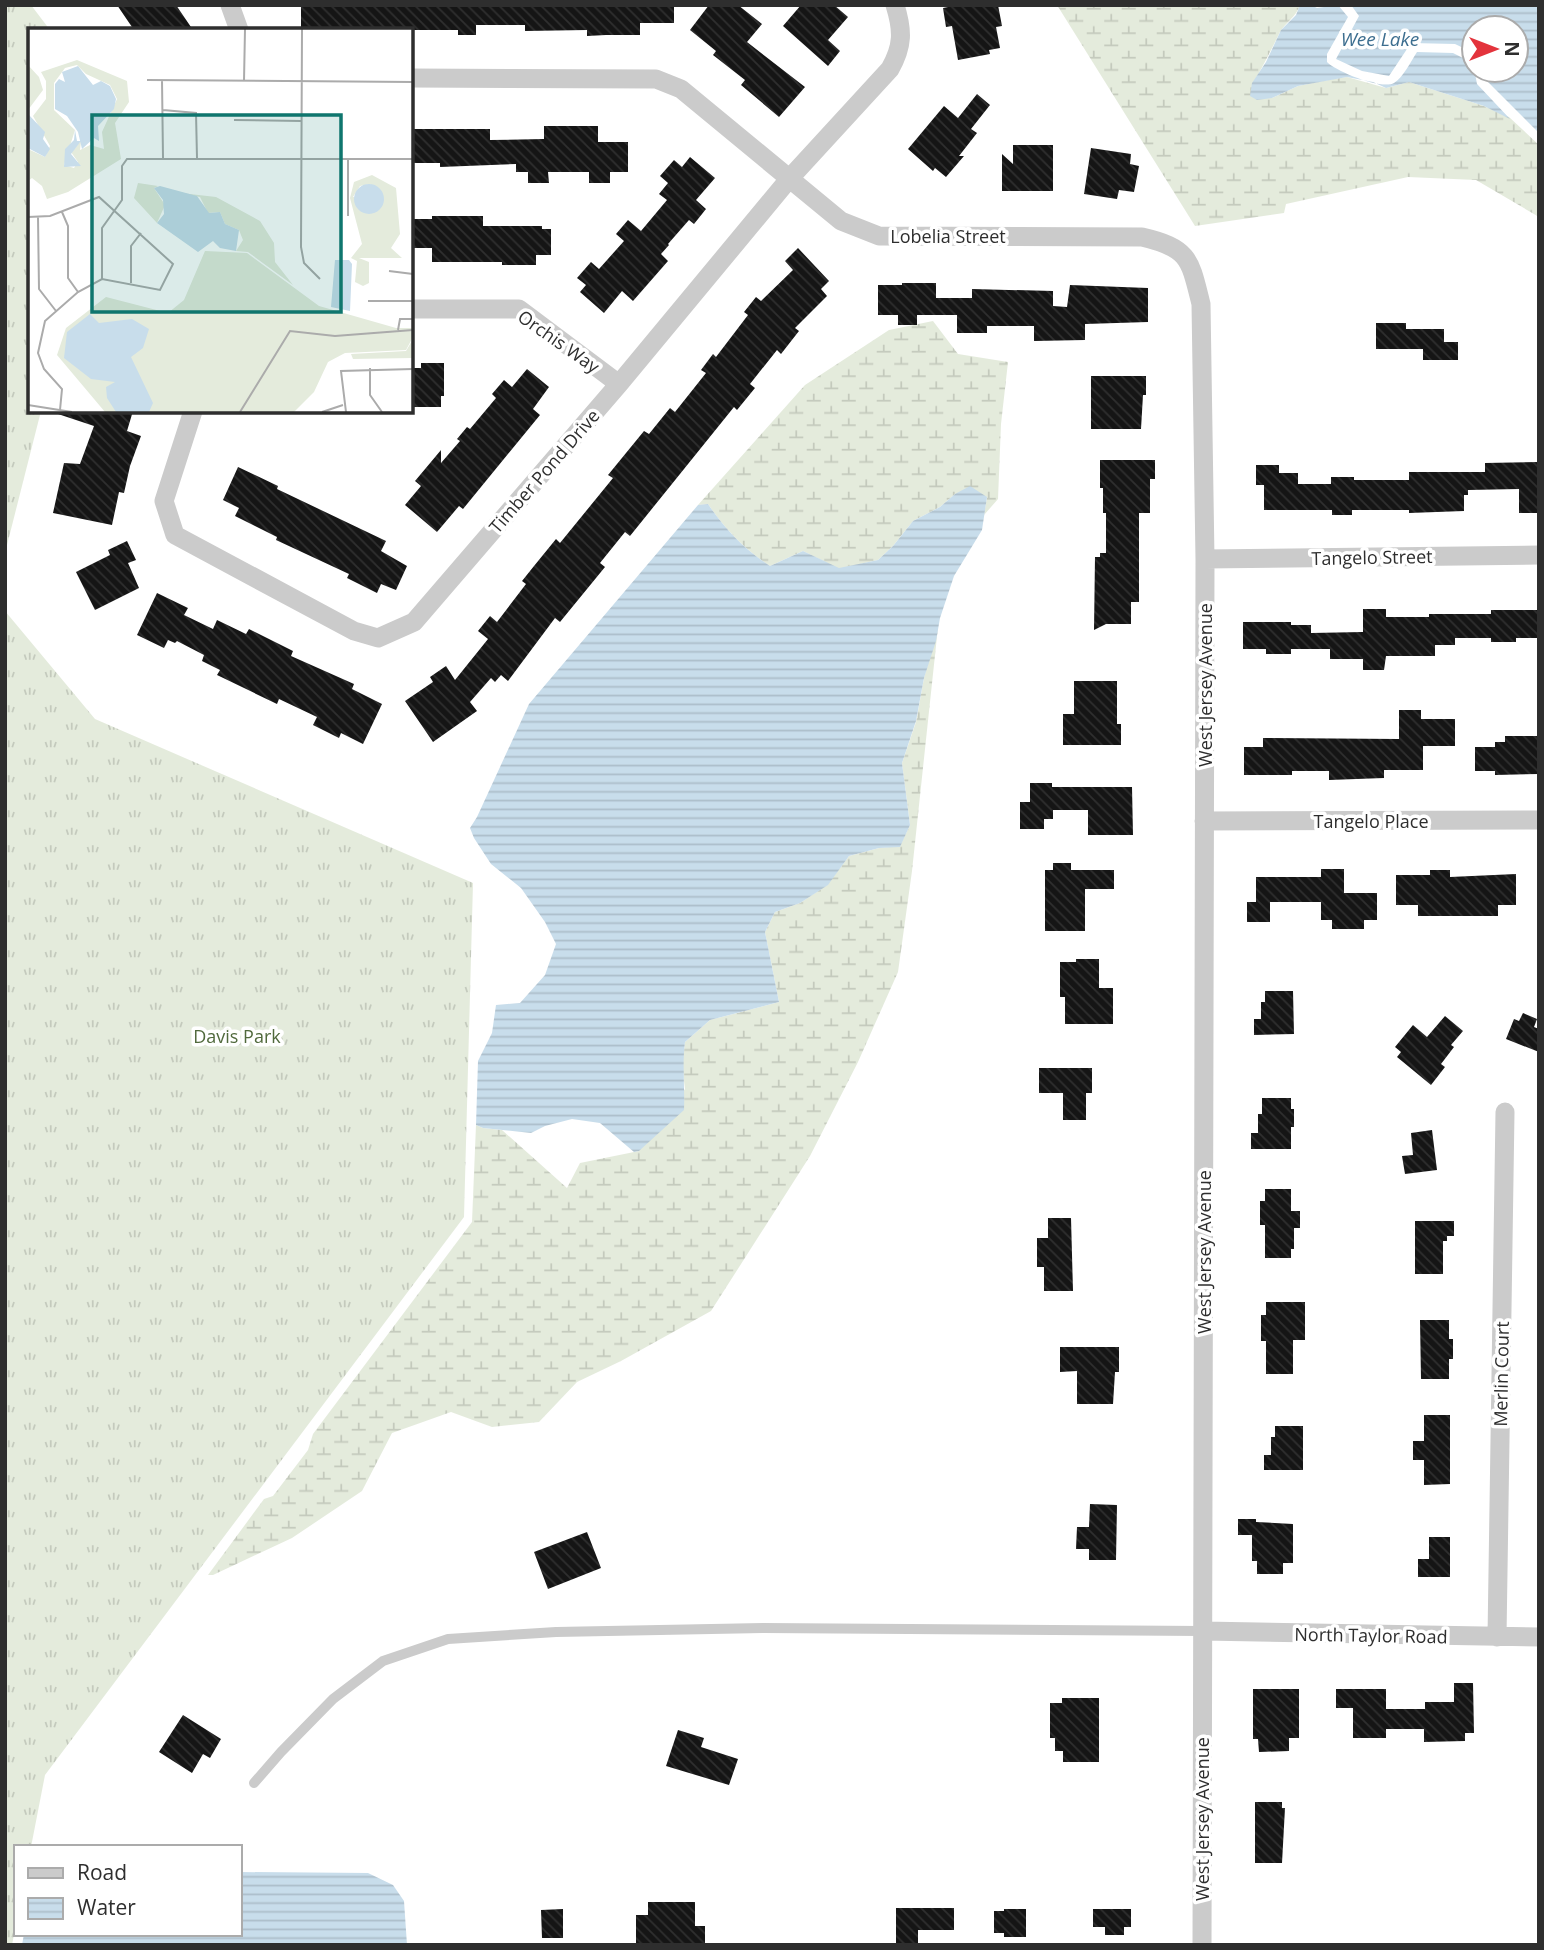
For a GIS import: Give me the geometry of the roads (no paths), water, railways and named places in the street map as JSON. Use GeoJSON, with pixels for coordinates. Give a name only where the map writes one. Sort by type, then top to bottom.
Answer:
{"type":"FeatureCollection","features":[{"type":"Feature","properties":{"kind":"street"},"geometry":{"type":"LineString","coordinates":[[230,5],[238,28]]}},
{"type":"Feature","properties":{"kind":"street","name":"Timber Pond Drive"},"geometry":{"type":"LineString","coordinates":[[192,413],[164,501],[175,535],[354,631],[378,638],[414,622],[619,384],[789,179],[890,69],[899,54],[901,38],[900,20],[895,5]]}},
{"type":"Feature","properties":{"kind":"street","name":"Lobelia Street"},"geometry":{"type":"LineString","coordinates":[[413,78],[656,79],[681,89],[841,220],[879,236],[1142,237],[1165,242],[1181,251],[1193,274],[1201,304],[1205,559]]}},
{"type":"Feature","properties":{"kind":"street","name":"Orchis Way"},"geometry":{"type":"LineString","coordinates":[[413,309],[519,309],[619,384]]}},
{"type":"Feature","properties":{"kind":"street","name":"Tangelo Street"},"geometry":{"type":"LineString","coordinates":[[1205,559],[1539,555]]}},
{"type":"Feature","properties":{"kind":"street","name":"West Jersey Avenue"},"geometry":{"type":"LineString","coordinates":[[1202,1945],[1205,559]]}},
{"type":"Feature","properties":{"kind":"street","name":"Tangelo Place"},"geometry":{"type":"LineString","coordinates":[[1204,821],[1539,820]]}},
{"type":"Feature","properties":{"kind":"street","name":"Merlin Court"},"geometry":{"type":"LineString","coordinates":[[1497,1637],[1505,1112]]}},
{"type":"Feature","properties":{"kind":"street","name":"North Taylor Road"},"geometry":{"type":"LineString","coordinates":[[1203,1632],[1539,1637]]}},
{"type":"Feature","properties":{"kind":"lane"},"geometry":{"type":"LineString","coordinates":[[254,1783],[333,1699],[383,1661],[448,1639],[556,1632],[764,1628],[1203,1632]]}},
{"type":"Feature","properties":{"kind":"water"},"geometry":{"type":"Polygon","coordinates":[[[1300,5],[1317,8],[1338,5],[1348,17],[1327,54],[1327,62],[1349,75],[1365,80],[1347,77],[1298,86],[1272,98],[1257,100],[1250,96],[1252,83],[1266,62],[1281,30],[1296,15],[1300,5]]]}},
{"type":"Feature","properties":{"kind":"water","name":"Wee Lake"},"geometry":{"type":"Polygon","coordinates":[[[1351,5],[1539,5],[1539,133],[1490,84],[1530,84],[1530,14],[1460,14],[1460,46],[1411,43],[1389,76],[1362,71],[1336,59],[1359,16],[1351,5]]]}},
{"type":"Feature","properties":{"kind":"water"},"geometry":{"type":"Polygon","coordinates":[[[1417,52],[1453,53],[1460,56],[1460,84],[1477,84],[1510,119],[1484,106],[1409,82],[1386,88],[1376,83],[1388,85],[1397,81],[1417,52]]]}},
{"type":"Feature","properties":{"kind":"water"},"geometry":{"type":"Polygon","coordinates":[[[970,486],[987,497],[982,530],[954,576],[924,678],[916,721],[902,763],[910,825],[900,847],[879,848],[849,856],[828,885],[800,903],[775,912],[765,932],[779,1002],[710,1020],[685,1042],[684,1110],[639,1151],[634,1152],[600,1123],[572,1119],[545,1126],[531,1133],[476,1125],[478,1061],[492,1033],[496,1005],[520,1003],[545,975],[556,944],[545,922],[521,888],[491,864],[470,828],[529,704],[698,505],[708,504],[736,538],[770,566],[803,551],[839,568],[878,560],[913,521],[940,507],[970,486]]]}},
{"type":"Feature","properties":{"kind":"water"},"geometry":{"type":"Polygon","coordinates":[[[242,1872],[368,1873],[393,1885],[404,1901],[407,1945],[22,1945],[24,1936],[242,1936],[242,1872]]]}},
{"type":"Feature","properties":{"kind":"park label","name":"Davis Park"},"geometry":{"type":"Point","coordinates":[237,1036]}}]}
